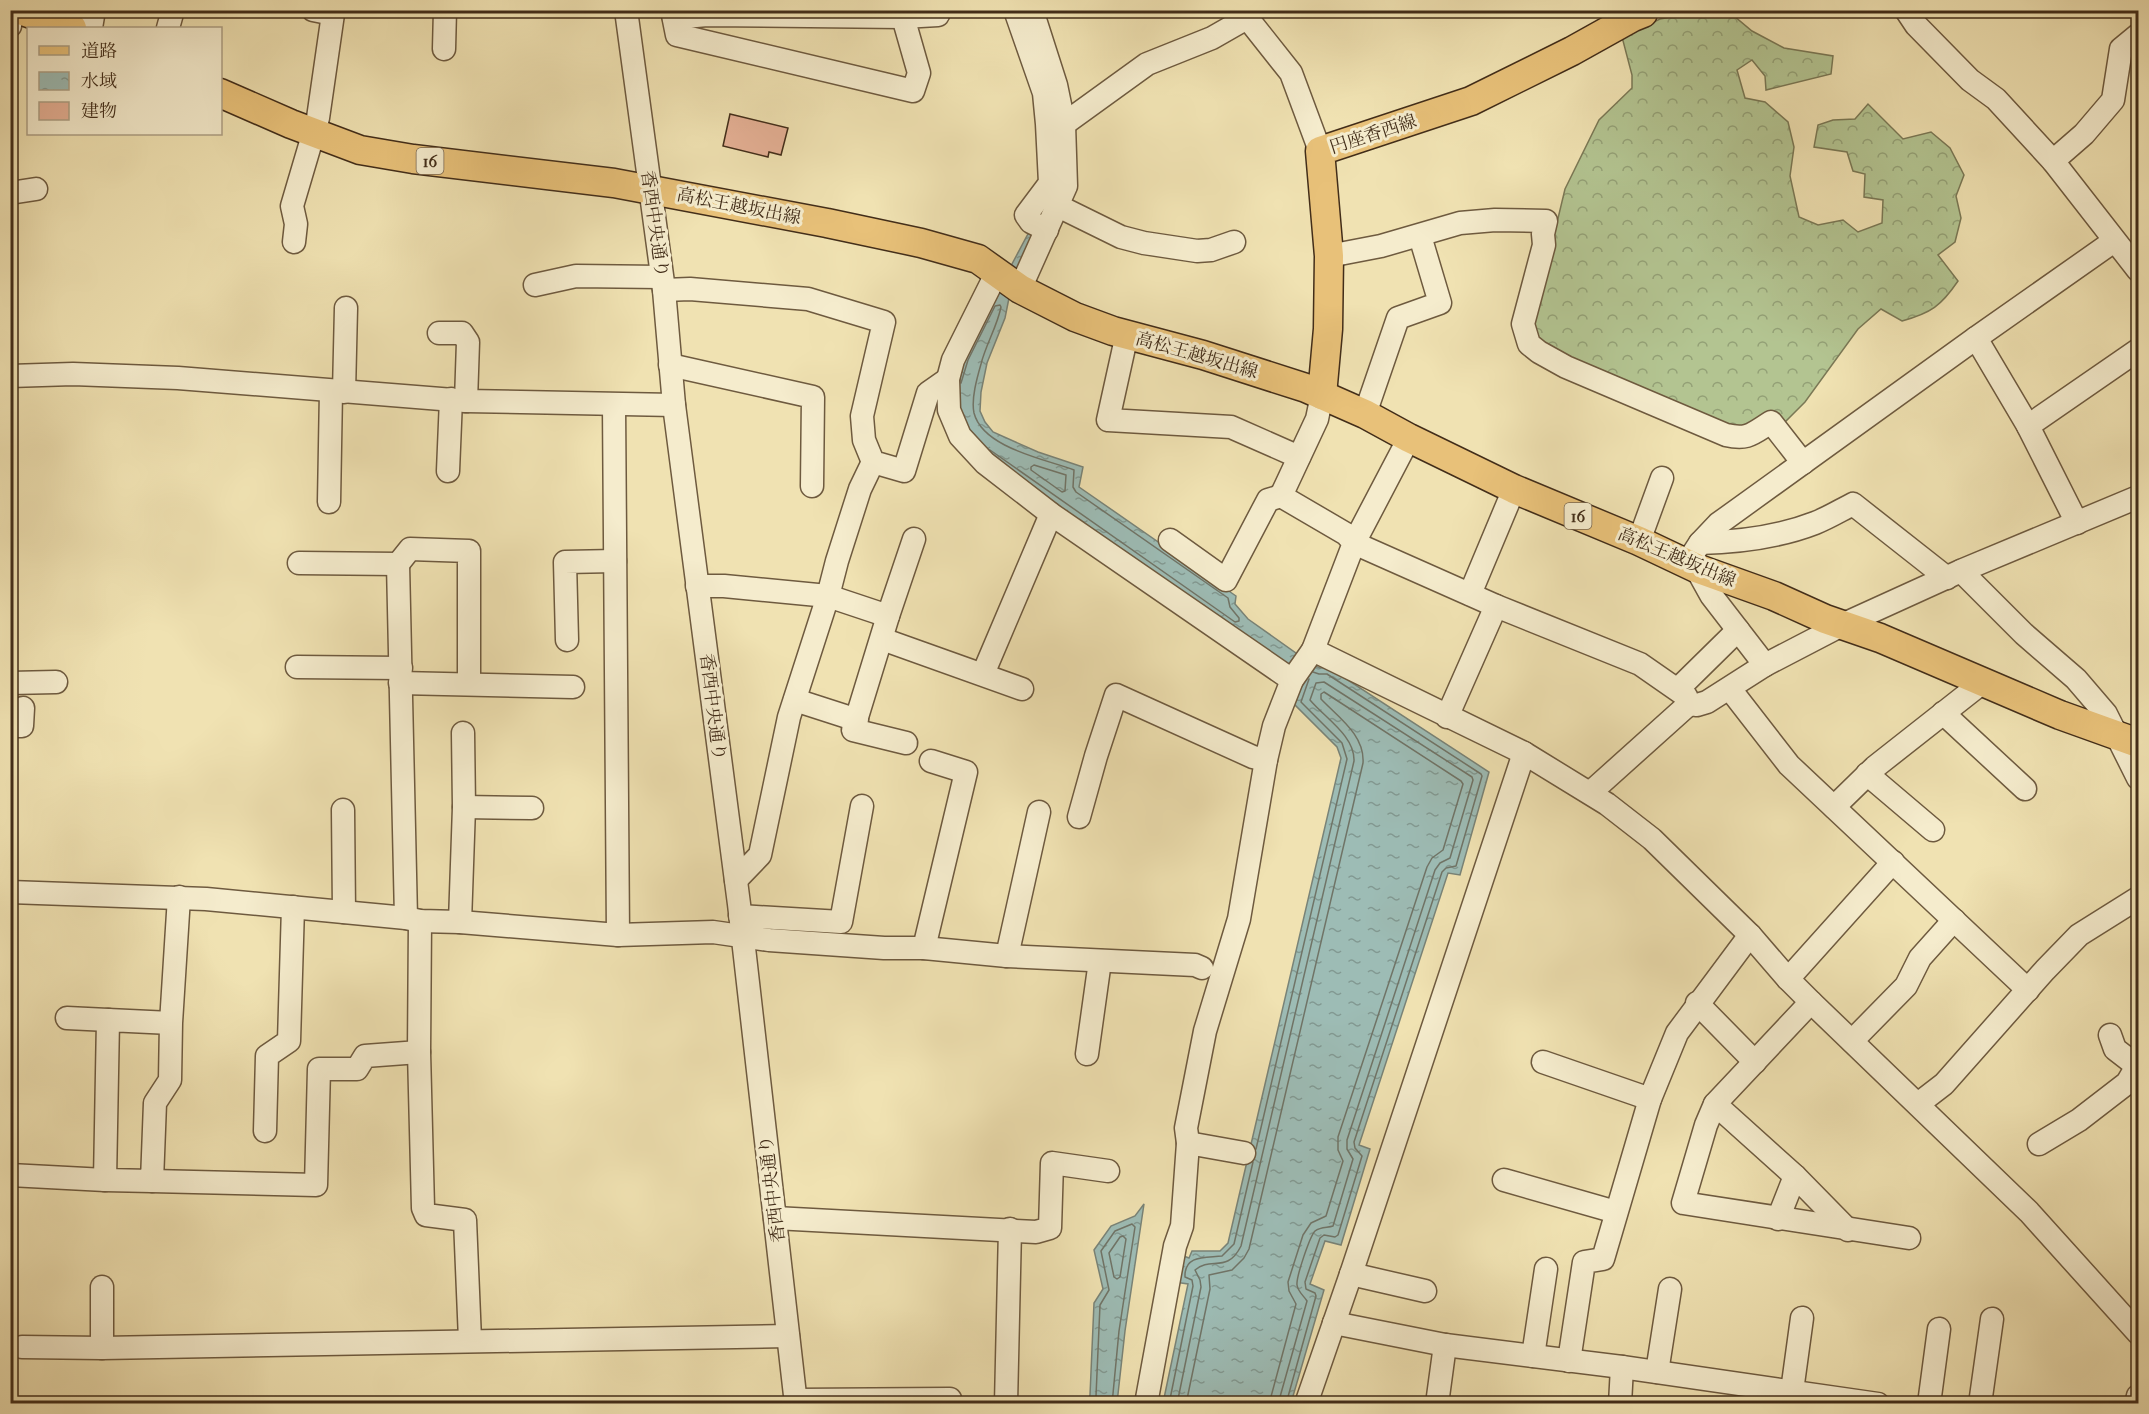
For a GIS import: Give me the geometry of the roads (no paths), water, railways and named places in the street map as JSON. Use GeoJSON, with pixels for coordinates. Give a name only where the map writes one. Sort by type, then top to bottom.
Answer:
{"type":"FeatureCollection","features":[{"type":"Feature","properties":{"kind":"main road"},"geometry":{"type":"LineString","coordinates":[[20,10],[69,27]]}},
{"type":"Feature","properties":{"kind":"main road","name":"円座香西線"},"geometry":{"type":"LineString","coordinates":[[1322,395],[1328,329],[1329,256],[1320,152],[1471,101],[1518,79],[1647,11]]}},
{"type":"Feature","properties":{"kind":"main road","name":"高松王越坂出線"},"geometry":{"type":"LineString","coordinates":[[222,94],[360,150],[614,183],[678,194],[921,243],[978,259],[1008,280],[1075,317],[1322,395],[1365,414],[1514,489],[1639,541],[1694,558],[1842,625],[1880,638],[2060,715],[2127,740]]}},
{"type":"Feature","properties":{"kind":"street"},"geometry":{"type":"LineString","coordinates":[[10,27],[12,10]]}},
{"type":"Feature","properties":{"kind":"street"},"geometry":{"type":"LineString","coordinates":[[91,27],[94,10]]}},
{"type":"Feature","properties":{"kind":"street"},"geometry":{"type":"LineString","coordinates":[[168,27],[173,10]]}},
{"type":"Feature","properties":{"kind":"street"},"geometry":{"type":"LineString","coordinates":[[444,49],[445,10]]}},
{"type":"Feature","properties":{"kind":"street","name":"香西中央通り"},"geometry":{"type":"LineString","coordinates":[[626,10],[663,283],[669,365],[736,880],[796,1402]]}},
{"type":"Feature","properties":{"kind":"street"},"geometry":{"type":"LineString","coordinates":[[903,17],[919,73],[913,91],[677,35],[673,14],[903,17],[938,15],[937,10]]}},
{"type":"Feature","properties":{"kind":"street"},"geometry":{"type":"LineString","coordinates":[[1906,10],[1916,24],[1970,80],[1996,99],[2053,160],[2114,241],[2139,270]]}},
{"type":"Feature","properties":{"kind":"street"},"geometry":{"type":"LineString","coordinates":[[1021,11],[1056,85],[1064,124],[1058,179],[1026,215],[1039,226]]}},
{"type":"Feature","properties":{"kind":"street"},"geometry":{"type":"LineString","coordinates":[[1021,11],[1044,93],[1058,179],[1066,186],[1058,206],[1039,226],[1008,280],[953,360],[948,379],[950,410],[960,436],[985,463],[1051,514],[1293,678]]}},
{"type":"Feature","properties":{"kind":"street"},"geometry":{"type":"LineString","coordinates":[[294,242],[296,224],[292,206],[318,118],[326,12]]}},
{"type":"Feature","properties":{"kind":"street"},"geometry":{"type":"LineString","coordinates":[[1064,124],[1147,64],[1212,38],[1244,14],[1291,73],[1320,152]]}},
{"type":"Feature","properties":{"kind":"street"},"geometry":{"type":"LineString","coordinates":[[2053,160],[2084,134],[2113,100],[2121,49],[2139,35]]}},
{"type":"Feature","properties":{"kind":"street"},"geometry":{"type":"LineString","coordinates":[[10,193],[36,189]]}},
{"type":"Feature","properties":{"kind":"street"},"geometry":{"type":"LineString","coordinates":[[1058,206],[1121,237],[1144,243],[1197,251],[1211,250],[1234,242]]}},
{"type":"Feature","properties":{"kind":"street"},"geometry":{"type":"LineString","coordinates":[[1329,256],[1420,236],[1460,223],[1495,220],[1546,221],[1543,234],[1544,244],[1523,324],[1529,344],[1566,367],[1726,435],[1740,438],[1751,435],[1771,422],[1803,463]]}},
{"type":"Feature","properties":{"kind":"street"},"geometry":{"type":"LineString","coordinates":[[1365,414],[1398,318],[1440,303],[1420,236]]}},
{"type":"Feature","properties":{"kind":"street"},"geometry":{"type":"LineString","coordinates":[[1694,558],[1718,524],[2114,241]]}},
{"type":"Feature","properties":{"kind":"street"},"geometry":{"type":"LineString","coordinates":[[535,285],[576,276],[663,283],[690,289],[808,298],[884,322],[862,416],[864,440],[873,462],[860,489],[795,700],[760,855],[736,880]]}},
{"type":"Feature","properties":{"kind":"street"},"geometry":{"type":"LineString","coordinates":[[329,502],[346,308]]}},
{"type":"Feature","properties":{"kind":"street"},"geometry":{"type":"LineString","coordinates":[[439,333],[462,333],[468,342],[448,471]]}},
{"type":"Feature","properties":{"kind":"street"},"geometry":{"type":"LineString","coordinates":[[1127,334],[1108,420],[1231,427],[1299,457]]}},
{"type":"Feature","properties":{"kind":"street"},"geometry":{"type":"LineString","coordinates":[[1976,338],[2028,426],[2077,523]]}},
{"type":"Feature","properties":{"kind":"street"},"geometry":{"type":"LineString","coordinates":[[2028,426],[2139,350]]}},
{"type":"Feature","properties":{"kind":"street"},"geometry":{"type":"LineString","coordinates":[[669,365],[813,397],[812,486]]}},
{"type":"Feature","properties":{"kind":"street"},"geometry":{"type":"LineString","coordinates":[[10,375],[73,374],[178,378],[458,400],[674,405]]}},
{"type":"Feature","properties":{"kind":"street"},"geometry":{"type":"LineString","coordinates":[[873,462],[904,471],[928,393],[948,379]]}},
{"type":"Feature","properties":{"kind":"street"},"geometry":{"type":"LineString","coordinates":[[1281,496],[1317,419],[1322,395]]}},
{"type":"Feature","properties":{"kind":"street"},"geometry":{"type":"LineString","coordinates":[[614,405],[618,935]]}},
{"type":"Feature","properties":{"kind":"street"},"geometry":{"type":"LineString","coordinates":[[1146,1404],[1175,1246],[1182,1226],[1188,1143],[1186,1128],[1205,1031],[1239,919],[1266,760],[1274,726],[1293,678],[1310,654],[1354,543],[1409,438]]}},
{"type":"Feature","properties":{"kind":"street"},"geometry":{"type":"LineString","coordinates":[[1639,541],[1662,478]]}},
{"type":"Feature","properties":{"kind":"street"},"geometry":{"type":"LineString","coordinates":[[1470,594],[1514,489]]}},
{"type":"Feature","properties":{"kind":"street"},"geometry":{"type":"LineString","coordinates":[[1170,540],[1226,580],[1268,500],[1281,496],[1346,534],[1354,543],[1496,606],[1640,664],[1697,705],[1730,689],[1765,665],[1842,625],[1954,574],[2139,497]]}},
{"type":"Feature","properties":{"kind":"street"},"geometry":{"type":"LineString","coordinates":[[1694,558],[1725,543],[1774,535],[1815,523],[1853,504],[1954,574],[2076,679],[2127,740],[2139,778]]}},
{"type":"Feature","properties":{"kind":"street"},"geometry":{"type":"LineString","coordinates":[[982,674],[1051,514]]}},
{"type":"Feature","properties":{"kind":"street"},"geometry":{"type":"LineString","coordinates":[[906,743],[854,730],[914,539]]}},
{"type":"Feature","properties":{"kind":"street"},"geometry":{"type":"LineString","coordinates":[[469,684],[469,551],[410,549],[398,564],[400,676],[419,1052],[423,1208],[426,1215],[465,1220],[470,1340]]}},
{"type":"Feature","properties":{"kind":"street"},"geometry":{"type":"LineString","coordinates":[[1694,558],[1711,595],[1765,665]]}},
{"type":"Feature","properties":{"kind":"street"},"geometry":{"type":"LineString","coordinates":[[567,640],[565,562],[615,561]]}},
{"type":"Feature","properties":{"kind":"street"},"geometry":{"type":"LineString","coordinates":[[299,563],[398,564]]}},
{"type":"Feature","properties":{"kind":"street"},"geometry":{"type":"LineString","coordinates":[[697,586],[828,596],[888,616]]}},
{"type":"Feature","properties":{"kind":"street"},"geometry":{"type":"LineString","coordinates":[[1447,717],[1496,606]]}},
{"type":"Feature","properties":{"kind":"street"},"geometry":{"type":"LineString","coordinates":[[1591,792],[1683,697],[1738,630]]}},
{"type":"Feature","properties":{"kind":"street"},"geometry":{"type":"LineString","coordinates":[[882,639],[1022,689]]}},
{"type":"Feature","properties":{"kind":"street"},"geometry":{"type":"LineString","coordinates":[[1310,654],[1524,753],[1591,792],[1652,839],[1750,934],[1811,1002],[2029,1212],[2139,1333]]}},
{"type":"Feature","properties":{"kind":"street"},"geometry":{"type":"LineString","coordinates":[[297,668],[469,684],[573,687]]}},
{"type":"Feature","properties":{"kind":"street"},"geometry":{"type":"LineString","coordinates":[[10,683],[56,682]]}},
{"type":"Feature","properties":{"kind":"street"},"geometry":{"type":"LineString","coordinates":[[1834,807],[1868,774],[1983,682]]}},
{"type":"Feature","properties":{"kind":"street"},"geometry":{"type":"LineString","coordinates":[[1730,689],[1789,765],[2028,990]]}},
{"type":"Feature","properties":{"kind":"street"},"geometry":{"type":"LineString","coordinates":[[1079,818],[1116,695],[1243,753],[1266,760]]}},
{"type":"Feature","properties":{"kind":"street"},"geometry":{"type":"LineString","coordinates":[[795,700],[857,720]]}},
{"type":"Feature","properties":{"kind":"street"},"geometry":{"type":"LineString","coordinates":[[1943,714],[2025,789]]}},
{"type":"Feature","properties":{"kind":"street"},"geometry":{"type":"LineString","coordinates":[[460,922],[464,807],[463,733]]}},
{"type":"Feature","properties":{"kind":"street"},"geometry":{"type":"LineString","coordinates":[[1306,1404],[1524,753]]}},
{"type":"Feature","properties":{"kind":"street"},"geometry":{"type":"LineString","coordinates":[[924,948],[966,772],[931,761]]}},
{"type":"Feature","properties":{"kind":"street"},"geometry":{"type":"LineString","coordinates":[[1868,774],[1933,830]]}},
{"type":"Feature","properties":{"kind":"street"},"geometry":{"type":"LineString","coordinates":[[10,892],[179,897],[413,920],[618,935],[713,932],[741,926],[841,922],[862,806]]}},
{"type":"Feature","properties":{"kind":"street"},"geometry":{"type":"LineString","coordinates":[[464,807],[532,808]]}},
{"type":"Feature","properties":{"kind":"street"},"geometry":{"type":"LineString","coordinates":[[343,810],[344,912]]}},
{"type":"Feature","properties":{"kind":"street"},"geometry":{"type":"LineString","coordinates":[[1007,957],[1039,812]]}},
{"type":"Feature","properties":{"kind":"street"},"geometry":{"type":"LineString","coordinates":[[1788,979],[1893,862]]}},
{"type":"Feature","properties":{"kind":"street"},"geometry":{"type":"LineString","coordinates":[[152,1181],[155,1103],[170,1080],[171,1023],[179,897]]}},
{"type":"Feature","properties":{"kind":"street"},"geometry":{"type":"LineString","coordinates":[[1918,1104],[1944,1084],[2079,935],[2139,898]]}},
{"type":"Feature","properties":{"kind":"street"},"geometry":{"type":"LineString","coordinates":[[265,1131],[267,1056],[289,1041],[293,907]]}},
{"type":"Feature","properties":{"kind":"street"},"geometry":{"type":"LineString","coordinates":[[1852,1041],[1906,986],[1920,958],[1954,920]]}},
{"type":"Feature","properties":{"kind":"street"},"geometry":{"type":"LineString","coordinates":[[741,926],[884,948],[924,948],[1007,957],[1195,965],[1202,968]]}},
{"type":"Feature","properties":{"kind":"street"},"geometry":{"type":"LineString","coordinates":[[1569,1361],[1584,1262],[1603,1259],[1650,1099],[1677,1033],[1697,1004],[1723,974],[1750,934]]}},
{"type":"Feature","properties":{"kind":"street"},"geometry":{"type":"LineString","coordinates":[[1087,1054],[1100,961]]}},
{"type":"Feature","properties":{"kind":"street"},"geometry":{"type":"LineString","coordinates":[[1811,1002],[1715,1104],[1706,1125],[1683,1203],[1909,1238]]}},
{"type":"Feature","properties":{"kind":"street"},"geometry":{"type":"LineString","coordinates":[[1697,1004],[1755,1062]]}},
{"type":"Feature","properties":{"kind":"street"},"geometry":{"type":"LineString","coordinates":[[67,1018],[171,1023]]}},
{"type":"Feature","properties":{"kind":"street"},"geometry":{"type":"LineString","coordinates":[[105,1180],[108,1020]]}},
{"type":"Feature","properties":{"kind":"street"},"geometry":{"type":"LineString","coordinates":[[2038,1144],[2079,1120],[2127,1083],[2138,1066],[2115,1049],[2110,1035]]}},
{"type":"Feature","properties":{"kind":"street"},"geometry":{"type":"LineString","coordinates":[[10,1175],[105,1180],[316,1185],[319,1069],[357,1069],[365,1056],[419,1052]]}},
{"type":"Feature","properties":{"kind":"street"},"geometry":{"type":"LineString","coordinates":[[1543,1062],[1650,1099]]}},
{"type":"Feature","properties":{"kind":"street"},"geometry":{"type":"LineString","coordinates":[[1715,1104],[1795,1176],[1848,1230]]}},
{"type":"Feature","properties":{"kind":"street"},"geometry":{"type":"LineString","coordinates":[[1188,1143],[1244,1153]]}},
{"type":"Feature","properties":{"kind":"street"},"geometry":{"type":"LineString","coordinates":[[776,1218],[1036,1232],[1050,1228],[1052,1163],[1108,1171]]}},
{"type":"Feature","properties":{"kind":"street"},"geometry":{"type":"LineString","coordinates":[[1778,1219],[1795,1176]]}},
{"type":"Feature","properties":{"kind":"street"},"geometry":{"type":"LineString","coordinates":[[1504,1180],[1616,1212]]}},
{"type":"Feature","properties":{"kind":"street"},"geometry":{"type":"LineString","coordinates":[[1006,1404],[1010,1229]]}},
{"type":"Feature","properties":{"kind":"street"},"geometry":{"type":"LineString","coordinates":[[1533,1356],[1546,1269]]}},
{"type":"Feature","properties":{"kind":"street"},"geometry":{"type":"LineString","coordinates":[[1351,1274],[1425,1291]]}},
{"type":"Feature","properties":{"kind":"street"},"geometry":{"type":"LineString","coordinates":[[102,1287],[102,1348]]}},
{"type":"Feature","properties":{"kind":"street"},"geometry":{"type":"LineString","coordinates":[[1657,1372],[1670,1289]]}},
{"type":"Feature","properties":{"kind":"street"},"geometry":{"type":"LineString","coordinates":[[1792,1391],[1802,1318]]}},
{"type":"Feature","properties":{"kind":"street"},"geometry":{"type":"LineString","coordinates":[[1980,1404],[1992,1319]]}},
{"type":"Feature","properties":{"kind":"street"},"geometry":{"type":"LineString","coordinates":[[1335,1323],[1445,1345],[1623,1367],[1878,1404]]}},
{"type":"Feature","properties":{"kind":"street"},"geometry":{"type":"LineString","coordinates":[[1929,1404],[1939,1329]]}},
{"type":"Feature","properties":{"kind":"street"},"geometry":{"type":"LineString","coordinates":[[22,1347],[102,1348],[788,1336]]}},
{"type":"Feature","properties":{"kind":"street"},"geometry":{"type":"LineString","coordinates":[[1437,1404],[1445,1345]]}},
{"type":"Feature","properties":{"kind":"street"},"geometry":{"type":"LineString","coordinates":[[1620,1404],[1623,1367]]}},
{"type":"Feature","properties":{"kind":"street"},"geometry":{"type":"LineString","coordinates":[[2136,1404],[2139,1396]]}},
{"type":"Feature","properties":{"kind":"street"},"geometry":{"type":"LineString","coordinates":[[796,1402],[950,1399]]}},
{"type":"Feature","properties":{"kind":"water"},"geometry":{"type":"Polygon","coordinates":[[[1029,232],[1034,235],[987,363],[981,392],[980,411],[993,432],[1038,452],[1083,467],[1079,487],[1236,596],[1235,604],[1248,619],[1313,665],[1320,668],[1328,667],[1489,772],[1460,875],[1448,873],[1359,1145],[1370,1149],[1341,1245],[1325,1241],[1310,1284],[1324,1290],[1291,1403],[1163,1403],[1188,1284],[1174,1282],[1181,1255],[1189,1258],[1192,1251],[1220,1251],[1228,1243],[1341,758],[1337,747],[1293,703],[1303,680],[997,463],[970,435],[956,401],[962,358],[1029,232]]]}},
{"type":"Feature","properties":{"kind":"water"},"geometry":{"type":"Polygon","coordinates":[[[1144,1204],[1117,1403],[1088,1403],[1094,1303],[1103,1289],[1094,1250],[1111,1226],[1135,1216],[1144,1204]]]}}]}
